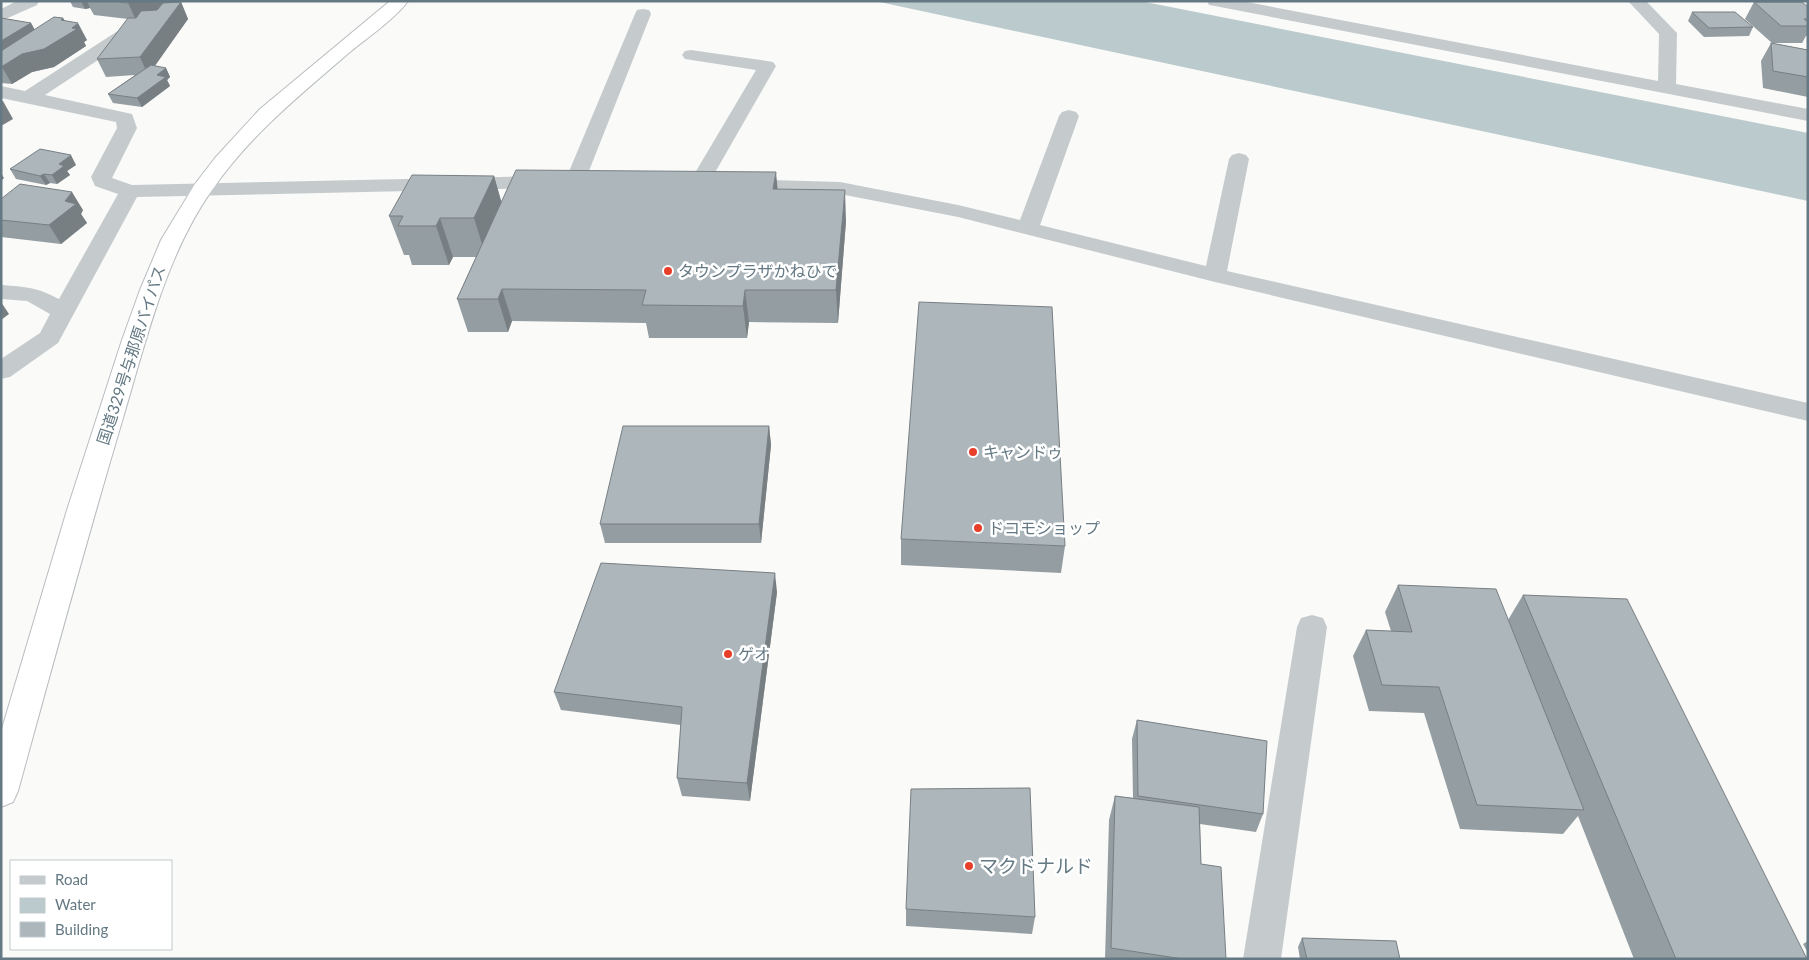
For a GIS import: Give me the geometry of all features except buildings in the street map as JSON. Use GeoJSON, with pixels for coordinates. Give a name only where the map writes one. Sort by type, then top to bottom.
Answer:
{"type":"FeatureCollection","features":[{"type":"Feature","properties":{"kind":"highway","name":"国道329号与那原バイパス"},"geometry":{"type":"LineString","coordinates":[[1,791],[87,492],[142,312],[159,265],[185,214],[201,189],[218,167],[267,113],[400,1]]}},
{"type":"Feature","properties":{"kind":"street"},"geometry":{"type":"LineString","coordinates":[[1,16],[31,1]]}},
{"type":"Feature","properties":{"kind":"street"},"geometry":{"type":"LineString","coordinates":[[1215,1],[1248,4],[1808,115]]}},
{"type":"Feature","properties":{"kind":"street"},"geometry":{"type":"LineString","coordinates":[[1636,1],[1668,33],[1666,88]]}},
{"type":"Feature","properties":{"kind":"street"},"geometry":{"type":"LineString","coordinates":[[1,92],[125,118],[128,128],[102,176],[102,182],[130,191],[584,182],[643,14]]}},
{"type":"Feature","properties":{"kind":"street"},"geometry":{"type":"LineString","coordinates":[[28,98],[136,27]]}},
{"type":"Feature","properties":{"kind":"street"},"geometry":{"type":"LineString","coordinates":[[691,55],[767,66],[689,183],[840,188],[958,211],[1215,275],[1808,412]]}},
{"type":"Feature","properties":{"kind":"street"},"geometry":{"type":"LineString","coordinates":[[1028,229],[1069,116]]}},
{"type":"Feature","properties":{"kind":"street"},"geometry":{"type":"LineString","coordinates":[[1215,275],[1239,159]]}},
{"type":"Feature","properties":{"kind":"street"},"geometry":{"type":"LineString","coordinates":[[1,370],[50,338],[130,191]]}},
{"type":"Feature","properties":{"kind":"street"},"geometry":{"type":"LineString","coordinates":[[1,292],[32,294],[64,312]]}},
{"type":"Feature","properties":{"kind":"street"},"geometry":{"type":"LineString","coordinates":[[1262,959],[1312,627]]}},
{"type":"Feature","properties":{"kind":"water"},"geometry":{"type":"Polygon","coordinates":[[[875,1],[1140,1],[1808,133],[1808,201],[875,1]]]}},
{"type":"Feature","properties":{"kind":"place","name":"タウンプラザかねひで"},"geometry":{"type":"Point","coordinates":[668,271]}},
{"type":"Feature","properties":{"kind":"place","name":"キャンドゥ"},"geometry":{"type":"Point","coordinates":[973,452]}},
{"type":"Feature","properties":{"kind":"place","name":"ドコモショップ"},"geometry":{"type":"Point","coordinates":[978,528]}},
{"type":"Feature","properties":{"kind":"place","name":"ゲオ"},"geometry":{"type":"Point","coordinates":[728,654]}},
{"type":"Feature","properties":{"kind":"place","name":"マクドナルド"},"geometry":{"type":"Point","coordinates":[969,866]}}]}
